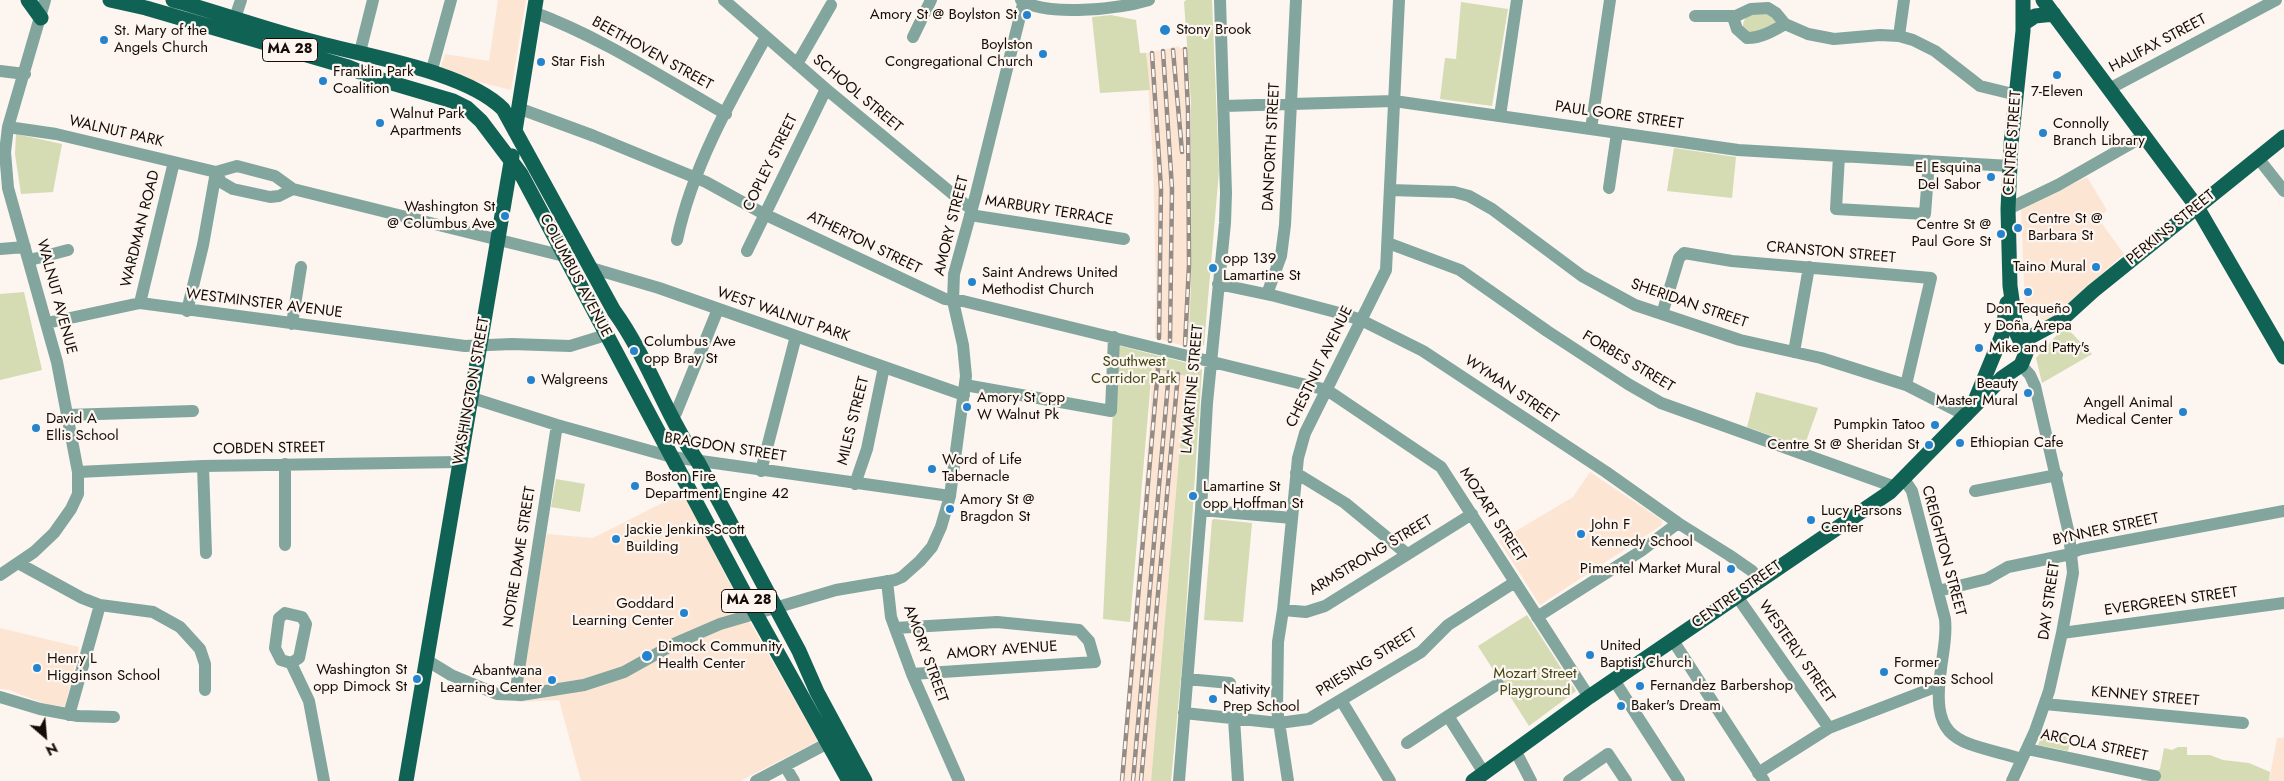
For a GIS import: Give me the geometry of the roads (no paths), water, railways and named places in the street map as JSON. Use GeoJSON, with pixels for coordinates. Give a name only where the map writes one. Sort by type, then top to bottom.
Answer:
{"type":"FeatureCollection","features":[{"type":"Feature","properties":{"kind":"main road"},"geometry":{"type":"LineString","coordinates":[[28,0],[40,18]]}},
{"type":"Feature","properties":{"kind":"main road","name":"COLUMBUS AVENUE"},"geometry":{"type":"LineString","coordinates":[[110,0],[146,8],[338,64],[375,78],[453,101],[467,108],[481,121],[512,160],[755,612],[849,781]]}},
{"type":"Feature","properties":{"kind":"main road","name":"COLUMBUS AVENUE"},"geometry":{"type":"LineString","coordinates":[[174,0],[326,46],[360,52],[432,73],[469,88],[495,102],[505,112],[614,311],[626,328],[681,438],[698,462],[799,651],[817,692],[865,781]]}},
{"type":"Feature","properties":{"kind":"main road","name":"CENTRE STREET"},"geometry":{"type":"LineString","coordinates":[[1478,777],[1588,697],[1900,483],[2002,378],[2021,363],[2026,349],[2020,341],[2010,286],[2008,209],[2023,24],[2023,0]]}},
{"type":"Feature","properties":{"kind":"main road"},"geometry":{"type":"LineString","coordinates":[[2044,0],[2197,208],[2284,357]]}},
{"type":"Feature","properties":{"kind":"main road","name":"WASHINGTON STREET"},"geometry":{"type":"LineString","coordinates":[[406,781],[512,160],[518,108],[535,6]]}},
{"type":"Feature","properties":{"kind":"main road"},"geometry":{"type":"LineString","coordinates":[[2023,24],[2035,16],[2054,14]]}},
{"type":"Feature","properties":{"kind":"main road","name":"PERKINS STREET"},"geometry":{"type":"LineString","coordinates":[[2021,363],[2050,334],[2060,321],[2093,291],[2284,137]]}},
{"type":"Feature","properties":{"kind":"main road","name":"CENTRE STREET"},"geometry":{"type":"LineString","coordinates":[[1967,416],[1982,386],[2003,332],[2010,286]]}},
{"type":"Feature","properties":{"kind":"main road","name":"PERKINS STREET"},"geometry":{"type":"LineString","coordinates":[[2020,341],[2060,321]]}},
{"type":"Feature","properties":{"kind":"main road"},"geometry":{"type":"LineString","coordinates":[[2020,341],[2009,338],[1996,347],[1997,363],[2003,368],[2010,369],[2021,363]]}},
{"type":"Feature","properties":{"kind":"street","name":"WALNUT AVENUE"},"geometry":{"type":"LineString","coordinates":[[0,575],[18,563],[54,533],[71,510],[78,494],[78,472],[47,323],[30,260],[4,188],[8,126],[46,0]]}},
{"type":"Feature","properties":{"kind":"street"},"geometry":{"type":"LineString","coordinates":[[235,18],[240,0]]}},
{"type":"Feature","properties":{"kind":"street"},"geometry":{"type":"LineString","coordinates":[[360,52],[373,0]]}},
{"type":"Feature","properties":{"kind":"street"},"geometry":{"type":"LineString","coordinates":[[432,73],[451,0]]}},
{"type":"Feature","properties":{"kind":"street","name":"SCHOOL STREET"},"geometry":{"type":"LineString","coordinates":[[724,0],[826,90],[971,213]]}},
{"type":"Feature","properties":{"kind":"street"},"geometry":{"type":"LineString","coordinates":[[913,36],[931,0]]}},
{"type":"Feature","properties":{"kind":"street"},"geometry":{"type":"LineString","coordinates":[[1023,1],[1033,6],[1079,10],[1115,7],[1149,0]]}},
{"type":"Feature","properties":{"kind":"street","name":"LAMARTINE STREET"},"geometry":{"type":"LineString","coordinates":[[1179,781],[1211,360],[1226,193],[1220,0]]}},
{"type":"Feature","properties":{"kind":"street","name":"DANFORTH STREET"},"geometry":{"type":"LineString","coordinates":[[1268,294],[1281,256],[1285,225],[1296,0]]}},
{"type":"Feature","properties":{"kind":"street","name":"CHESTNUT AVENUE"},"geometry":{"type":"LineString","coordinates":[[1288,781],[1277,709],[1278,642],[1284,610],[1296,473],[1302,441],[1384,275],[1388,243],[1399,0]]}},
{"type":"Feature","properties":{"kind":"street"},"geometry":{"type":"LineString","coordinates":[[1500,116],[1517,0]]}},
{"type":"Feature","properties":{"kind":"street"},"geometry":{"type":"LineString","coordinates":[[1591,128],[1610,0]]}},
{"type":"Feature","properties":{"kind":"street"},"geometry":{"type":"LineString","coordinates":[[1899,36],[1904,0]]}},
{"type":"Feature","properties":{"kind":"street","name":"HALIFAX STREET"},"geometry":{"type":"LineString","coordinates":[[2109,89],[2276,0]]}},
{"type":"Feature","properties":{"kind":"street","name":"AMORY STREET"},"geometry":{"type":"LineString","coordinates":[[959,781],[912,674],[891,617],[887,581],[902,576],[932,547],[941,527],[950,496],[965,390],[963,344],[953,301],[956,262],[971,213],[1023,1]]}},
{"type":"Feature","properties":{"kind":"street"},"geometry":{"type":"LineString","coordinates":[[797,64],[832,4]]}},
{"type":"Feature","properties":{"kind":"street","name":"BEETHOVEN STREET"},"geometry":{"type":"LineString","coordinates":[[535,6],[726,114]]}},
{"type":"Feature","properties":{"kind":"street"},"geometry":{"type":"LineString","coordinates":[[1695,16],[1736,16],[1751,9],[1768,8],[1776,13],[1785,24],[1808,34],[1834,39],[1880,35],[1899,36],[1913,40],[1934,51],[1980,86],[2017,94]]}},
{"type":"Feature","properties":{"kind":"street"},"geometry":{"type":"LineString","coordinates":[[1736,16],[1734,20],[1737,29],[1747,38],[1754,38],[1772,32],[1785,24]]}},
{"type":"Feature","properties":{"kind":"street"},"geometry":{"type":"LineString","coordinates":[[677,240],[684,207],[699,170],[766,37]]}},
{"type":"Feature","properties":{"kind":"street"},"geometry":{"type":"LineString","coordinates":[[0,71],[24,74]]}},
{"type":"Feature","properties":{"kind":"street","name":"COPLEY STREET"},"geometry":{"type":"LineString","coordinates":[[747,251],[826,90]]}},
{"type":"Feature","properties":{"kind":"street","name":"PAUL GORE STREET"},"geometry":{"type":"LineString","coordinates":[[1224,106],[1394,101],[1738,150],[2010,166]]}},
{"type":"Feature","properties":{"kind":"street","name":"ATHERTON STREET"},"geometry":{"type":"LineString","coordinates":[[518,108],[594,136],[697,178],[764,214],[945,299],[963,301],[1211,360]]}},
{"type":"Feature","properties":{"kind":"street","name":"WALNUT PARK"},"geometry":{"type":"LineString","coordinates":[[8,126],[56,134],[216,172],[237,166],[275,176],[293,190],[498,238]]}},
{"type":"Feature","properties":{"kind":"street"},"geometry":{"type":"LineString","coordinates":[[1610,188],[1617,132]]}},
{"type":"Feature","properties":{"kind":"street"},"geometry":{"type":"LineString","coordinates":[[2008,209],[2058,185],[2144,136]]}},
{"type":"Feature","properties":{"kind":"street"},"geometry":{"type":"LineString","coordinates":[[1839,156],[1836,209],[1925,214],[1929,161]]}},
{"type":"Feature","properties":{"kind":"street"},"geometry":{"type":"LineString","coordinates":[[2258,158],[2284,191]]}},
{"type":"Feature","properties":{"kind":"street","name":"WARDMAN ROAD"},"geometry":{"type":"LineString","coordinates":[[140,303],[174,162]]}},
{"type":"Feature","properties":{"kind":"street"},"geometry":{"type":"LineString","coordinates":[[187,311],[203,245],[216,172]]}},
{"type":"Feature","properties":{"kind":"street","name":"WALNUT PARK"},"geometry":{"type":"LineString","coordinates":[[216,172],[221,182],[233,189],[270,197],[279,196],[293,190]]}},
{"type":"Feature","properties":{"kind":"street","name":"SHERIDAN STREET"},"geometry":{"type":"LineString","coordinates":[[1390,190],[1454,192],[1474,198],[1492,209],[1589,281],[1629,302],[1740,340],[1830,360],[1906,386],[1967,416]]}},
{"type":"Feature","properties":{"kind":"street","name":"MARBURY TERRACE"},"geometry":{"type":"LineString","coordinates":[[971,213],[1124,239]]}},
{"type":"Feature","properties":{"kind":"street"},"geometry":{"type":"LineString","coordinates":[[498,238],[557,256],[564,256]]}},
{"type":"Feature","properties":{"kind":"street","name":"FORBES STREET"},"geometry":{"type":"LineString","coordinates":[[1388,243],[1455,267],[1547,331],[1628,384],[1661,403],[1900,483]]}},
{"type":"Feature","properties":{"kind":"street"},"geometry":{"type":"LineString","coordinates":[[0,249],[25,247]]}},
{"type":"Feature","properties":{"kind":"street"},"geometry":{"type":"LineString","coordinates":[[30,260],[68,250]]}},
{"type":"Feature","properties":{"kind":"street","name":"CRANSTON STREET"},"geometry":{"type":"LineString","coordinates":[[1662,314],[1679,258],[1684,253],[1732,261],[1931,278],[1906,386]]}},
{"type":"Feature","properties":{"kind":"street"},"geometry":{"type":"LineString","coordinates":[[292,324],[301,267]]}},
{"type":"Feature","properties":{"kind":"street"},"geometry":{"type":"LineString","coordinates":[[1794,352],[1809,267]]}},
{"type":"Feature","properties":{"kind":"street","name":"WEST WALNUT PARK"},"geometry":{"type":"LineString","coordinates":[[591,268],[659,288],[884,367],[965,390],[1110,411],[1114,337]]}},
{"type":"Feature","properties":{"kind":"street","name":"WYMAN STREET"},"geometry":{"type":"LineString","coordinates":[[1218,284],[1268,294],[1361,320],[1423,351],[1730,555],[1752,571],[1759,579]]}},
{"type":"Feature","properties":{"kind":"street","name":"WESTMINSTER AVENUE"},"geometry":{"type":"LineString","coordinates":[[47,323],[140,303],[187,311],[479,346],[512,344],[570,346],[606,336]]}},
{"type":"Feature","properties":{"kind":"street"},"geometry":{"type":"LineString","coordinates":[[670,416],[676,413],[718,309]]}},
{"type":"Feature","properties":{"kind":"street"},"geometry":{"type":"LineString","coordinates":[[761,471],[796,336]]}},
{"type":"Feature","properties":{"kind":"street","name":"MOZART STREET"},"geometry":{"type":"LineString","coordinates":[[1211,360],[1327,390],[1441,467],[1588,697]]}},
{"type":"Feature","properties":{"kind":"street","name":"DAY STREET"},"geometry":{"type":"LineString","coordinates":[[2012,781],[2045,704],[2062,633],[2072,578],[2072,552],[2057,475],[2034,382],[2021,363]]}},
{"type":"Feature","properties":{"kind":"street","name":"MILES STREET"},"geometry":{"type":"LineString","coordinates":[[855,484],[867,449],[884,367]]}},
{"type":"Feature","properties":{"kind":"street","name":"BRAGDON STREET"},"geometry":{"type":"LineString","coordinates":[[472,398],[558,425],[672,457],[950,496]]}},
{"type":"Feature","properties":{"kind":"street"},"geometry":{"type":"LineString","coordinates":[[67,415],[193,411]]}},
{"type":"Feature","properties":{"kind":"street","name":"NOTRE DAME STREET"},"geometry":{"type":"LineString","coordinates":[[515,695],[558,425]]}},
{"type":"Feature","properties":{"kind":"street","name":"COBDEN STREET"},"geometry":{"type":"LineString","coordinates":[[78,472],[203,466],[459,462]]}},
{"type":"Feature","properties":{"kind":"street"},"geometry":{"type":"LineString","coordinates":[[284,464],[285,546]]}},
{"type":"Feature","properties":{"kind":"street"},"geometry":{"type":"LineString","coordinates":[[203,466],[206,553]]}},
{"type":"Feature","properties":{"kind":"street"},"geometry":{"type":"LineString","coordinates":[[1296,473],[1345,503],[1407,554]]}},
{"type":"Feature","properties":{"kind":"street"},"geometry":{"type":"LineString","coordinates":[[1975,491],[2057,475]]}},
{"type":"Feature","properties":{"kind":"street","name":"CREIGHTON STREET"},"geometry":{"type":"LineString","coordinates":[[1900,483],[1912,491],[1946,629],[1938,686],[1939,712],[1944,725],[1953,735],[1970,744],[2024,754]]}},
{"type":"Feature","properties":{"kind":"street"},"geometry":{"type":"LineString","coordinates":[[1201,510],[1292,518]]}},
{"type":"Feature","properties":{"kind":"street","name":"BYNNER STREET"},"geometry":{"type":"LineString","coordinates":[[1938,591],[1987,578],[2012,566],[2072,552],[2284,511]]}},
{"type":"Feature","properties":{"kind":"street","name":"ARMSTRONG STREET"},"geometry":{"type":"LineString","coordinates":[[1284,610],[1306,612],[1316,610],[1472,514]]}},
{"type":"Feature","properties":{"kind":"street"},"geometry":{"type":"LineString","coordinates":[[1537,617],[1641,551],[1678,522]]}},
{"type":"Feature","properties":{"kind":"street"},"geometry":{"type":"LineString","coordinates":[[18,563],[82,598],[100,605],[153,612],[180,627],[200,649],[205,664],[205,690]]}},
{"type":"Feature","properties":{"kind":"street"},"geometry":{"type":"LineString","coordinates":[[428,661],[486,691],[497,694],[515,695],[584,685],[611,677],[703,630],[755,612],[844,588],[887,581]]}},
{"type":"Feature","properties":{"kind":"street","name":"PRIESING STREET"},"geometry":{"type":"LineString","coordinates":[[1184,713],[1279,723],[1308,719],[1421,652],[1448,625],[1515,582]]}},
{"type":"Feature","properties":{"kind":"street","name":"WESTERLY STREET"},"geometry":{"type":"LineString","coordinates":[[1736,595],[1829,728]]}},
{"type":"Feature","properties":{"kind":"street","name":"EVERGREEN STREET"},"geometry":{"type":"LineString","coordinates":[[2062,633],[2284,603]]}},
{"type":"Feature","properties":{"kind":"street"},"geometry":{"type":"LineString","coordinates":[[69,715],[100,605]]}},
{"type":"Feature","properties":{"kind":"street","name":"AMORY AVENUE"},"geometry":{"type":"LineString","coordinates":[[895,628],[998,622],[1079,630],[1089,641],[1095,662],[912,674]]}},
{"type":"Feature","properties":{"kind":"street"},"geometry":{"type":"LineString","coordinates":[[1672,639],[1761,777],[1829,728],[1938,686]]}},
{"type":"Feature","properties":{"kind":"street"},"geometry":{"type":"LineString","coordinates":[[291,663],[308,702],[324,781]]}},
{"type":"Feature","properties":{"kind":"street"},"geometry":{"type":"LineString","coordinates":[[1187,680],[1230,683]]}},
{"type":"Feature","properties":{"kind":"street"},"geometry":{"type":"LineString","coordinates":[[1614,680],[1679,781]]}},
{"type":"Feature","properties":{"kind":"street"},"geometry":{"type":"LineString","coordinates":[[1407,743],[1498,684]]}},
{"type":"Feature","properties":{"kind":"street"},"geometry":{"type":"LineString","coordinates":[[0,697],[40,709],[69,715],[114,717]]}},
{"type":"Feature","properties":{"kind":"street"},"geometry":{"type":"LineString","coordinates":[[1341,700],[1390,781]]}},
{"type":"Feature","properties":{"kind":"street","name":"KENNEY STREET"},"geometry":{"type":"LineString","coordinates":[[2045,704],[2243,723]]}},
{"type":"Feature","properties":{"kind":"street"},"geometry":{"type":"LineString","coordinates":[[1448,716],[1478,777]]}},
{"type":"Feature","properties":{"kind":"street"},"geometry":{"type":"LineString","coordinates":[[1234,719],[1238,781]]}},
{"type":"Feature","properties":{"kind":"street"},"geometry":{"type":"LineString","coordinates":[[756,781],[828,743]]}},
{"type":"Feature","properties":{"kind":"street"},"geometry":{"type":"LineString","coordinates":[[1515,750],[1531,781]]}},
{"type":"Feature","properties":{"kind":"street"},"geometry":{"type":"LineString","coordinates":[[1569,781],[1608,754],[1626,781]]}},
{"type":"Feature","properties":{"kind":"street","name":"ARCOLA STREET"},"geometry":{"type":"LineString","coordinates":[[2024,754],[2155,776]]}},
{"type":"Feature","properties":{"kind":"street"},"geometry":{"type":"LineString","coordinates":[[785,766],[794,781]]}},
{"type":"Feature","properties":{"kind":"railway"},"geometry":{"type":"LineString","coordinates":[[1185,49],[1188,109],[1189,265],[1185,345]]}},
{"type":"Feature","properties":{"kind":"railway"},"geometry":{"type":"LineString","coordinates":[[1173,50],[1182,152]]}},
{"type":"Feature","properties":{"kind":"railway"},"geometry":{"type":"LineString","coordinates":[[1163,51],[1172,189],[1170,341]]}},
{"type":"Feature","properties":{"kind":"railway"},"geometry":{"type":"LineString","coordinates":[[1152,53],[1161,189],[1159,338]]}},
{"type":"Feature","properties":{"kind":"railway"},"geometry":{"type":"LineString","coordinates":[[1122,781],[1158,369]]}},
{"type":"Feature","properties":{"kind":"railway"},"geometry":{"type":"LineString","coordinates":[[1133,781],[1169,372]]}},
{"type":"Feature","properties":{"kind":"railway"},"geometry":{"type":"LineString","coordinates":[[1141,781],[1178,374]]}},
{"type":"Feature","properties":{"kind":"place","name":"Amory St @ Boylston St"},"geometry":{"type":"Point","coordinates":[1027,15]}},
{"type":"Feature","properties":{"kind":"place","name":"Stony Brook"},"geometry":{"type":"Point","coordinates":[1165,30]}},
{"type":"Feature","properties":{"kind":"place","name":"St. Mary of the Angels Church"},"geometry":{"type":"Point","coordinates":[104,40]}},
{"type":"Feature","properties":{"kind":"place","name":"Boylston Congregational Church"},"geometry":{"type":"Point","coordinates":[1043,54]}},
{"type":"Feature","properties":{"kind":"place","name":"Star Fish"},"geometry":{"type":"Point","coordinates":[541,62]}},
{"type":"Feature","properties":{"kind":"place","name":"7-Eleven"},"geometry":{"type":"Point","coordinates":[2057,75]}},
{"type":"Feature","properties":{"kind":"place","name":"Franklin Park Coalition"},"geometry":{"type":"Point","coordinates":[323,81]}},
{"type":"Feature","properties":{"kind":"place","name":"Walnut Park Apartments"},"geometry":{"type":"Point","coordinates":[380,123]}},
{"type":"Feature","properties":{"kind":"place","name":"Connolly Branch Library"},"geometry":{"type":"Point","coordinates":[2043,133]}},
{"type":"Feature","properties":{"kind":"place","name":"El Esquina Del Sabor"},"geometry":{"type":"Point","coordinates":[1991,177]}},
{"type":"Feature","properties":{"kind":"place","name":"Washington St @ Columbus Ave"},"geometry":{"type":"Point","coordinates":[505,216]}},
{"type":"Feature","properties":{"kind":"place","name":"Centre St @ Barbara St"},"geometry":{"type":"Point","coordinates":[2018,228]}},
{"type":"Feature","properties":{"kind":"place","name":"Centre St @ Paul Gore St"},"geometry":{"type":"Point","coordinates":[2001,234]}},
{"type":"Feature","properties":{"kind":"place","name":"Taino Mural"},"geometry":{"type":"Point","coordinates":[2096,267]}},
{"type":"Feature","properties":{"kind":"place","name":"opp 139 Lamartine St"},"geometry":{"type":"Point","coordinates":[1213,268]}},
{"type":"Feature","properties":{"kind":"place","name":"Saint Andrews United Methodist Church"},"geometry":{"type":"Point","coordinates":[972,282]}},
{"type":"Feature","properties":{"kind":"place","name":"Don Tequeño y Doña Arepa"},"geometry":{"type":"Point","coordinates":[2028,292]}},
{"type":"Feature","properties":{"kind":"place","name":"Mike and Patty's"},"geometry":{"type":"Point","coordinates":[1979,348]}},
{"type":"Feature","properties":{"kind":"place","name":"Columbus Ave opp Bray St"},"geometry":{"type":"Point","coordinates":[634,351]}},
{"type":"Feature","properties":{"kind":"place","name":"Walgreens"},"geometry":{"type":"Point","coordinates":[531,380]}},
{"type":"Feature","properties":{"kind":"place","name":"Beauty Master Mural"},"geometry":{"type":"Point","coordinates":[2028,393]}},
{"type":"Feature","properties":{"kind":"place","name":"Amory St opp W Walnut Pk"},"geometry":{"type":"Point","coordinates":[967,407]}},
{"type":"Feature","properties":{"kind":"place","name":"Angell Animal Medical Center"},"geometry":{"type":"Point","coordinates":[2183,412]}},
{"type":"Feature","properties":{"kind":"place","name":"Pumpkin Tatoo"},"geometry":{"type":"Point","coordinates":[1935,425]}},
{"type":"Feature","properties":{"kind":"place","name":"David A Ellis School"},"geometry":{"type":"Point","coordinates":[36,428]}},
{"type":"Feature","properties":{"kind":"place","name":"Ethiopian Cafe"},"geometry":{"type":"Point","coordinates":[1960,443]}},
{"type":"Feature","properties":{"kind":"place","name":"Centre St @ Sheridan St"},"geometry":{"type":"Point","coordinates":[1929,445]}},
{"type":"Feature","properties":{"kind":"place","name":"Word of Life Tabernacle"},"geometry":{"type":"Point","coordinates":[932,469]}},
{"type":"Feature","properties":{"kind":"place","name":"Boston Fire Department Engine 42"},"geometry":{"type":"Point","coordinates":[635,486]}},
{"type":"Feature","properties":{"kind":"place","name":"Lamartine St opp Hoffman St"},"geometry":{"type":"Point","coordinates":[1193,496]}},
{"type":"Feature","properties":{"kind":"place","name":"Amory St @ Bragdon St"},"geometry":{"type":"Point","coordinates":[950,509]}},
{"type":"Feature","properties":{"kind":"place","name":"Lucy Parsons Center"},"geometry":{"type":"Point","coordinates":[1811,520]}},
{"type":"Feature","properties":{"kind":"place","name":"John F Kennedy School"},"geometry":{"type":"Point","coordinates":[1581,534]}},
{"type":"Feature","properties":{"kind":"place","name":"Jackie Jenkins-Scott Building"},"geometry":{"type":"Point","coordinates":[616,539]}},
{"type":"Feature","properties":{"kind":"place","name":"Pimentel Market Mural"},"geometry":{"type":"Point","coordinates":[1731,569]}},
{"type":"Feature","properties":{"kind":"place","name":"Goddard Learning Center"},"geometry":{"type":"Point","coordinates":[684,613]}},
{"type":"Feature","properties":{"kind":"place","name":"United Baptist Church"},"geometry":{"type":"Point","coordinates":[1590,655]}},
{"type":"Feature","properties":{"kind":"place","name":"Dimock Community Health Center"},"geometry":{"type":"Point","coordinates":[647,656]}},
{"type":"Feature","properties":{"kind":"place","name":"Henry L Higginson School"},"geometry":{"type":"Point","coordinates":[37,668]}},
{"type":"Feature","properties":{"kind":"place","name":"Former Compas School"},"geometry":{"type":"Point","coordinates":[1884,672]}},
{"type":"Feature","properties":{"kind":"place","name":"Washington St opp Dimock St"},"geometry":{"type":"Point","coordinates":[417,679]}},
{"type":"Feature","properties":{"kind":"place","name":"Abantwana Learning Center"},"geometry":{"type":"Point","coordinates":[552,680]}},
{"type":"Feature","properties":{"kind":"place","name":"Fernandez Barbershop"},"geometry":{"type":"Point","coordinates":[1640,686]}},
{"type":"Feature","properties":{"kind":"place","name":"Nativity Prep School"},"geometry":{"type":"Point","coordinates":[1213,699]}},
{"type":"Feature","properties":{"kind":"place","name":"Baker's Dream"},"geometry":{"type":"Point","coordinates":[1621,706]}},
{"type":"Feature","properties":{"kind":"park label","name":"Southwest Corridor Park"},"geometry":{"type":"Point","coordinates":[1134,370]}},
{"type":"Feature","properties":{"kind":"park label","name":"Mozart Street Playground"},"geometry":{"type":"Point","coordinates":[1535,682]}}]}
